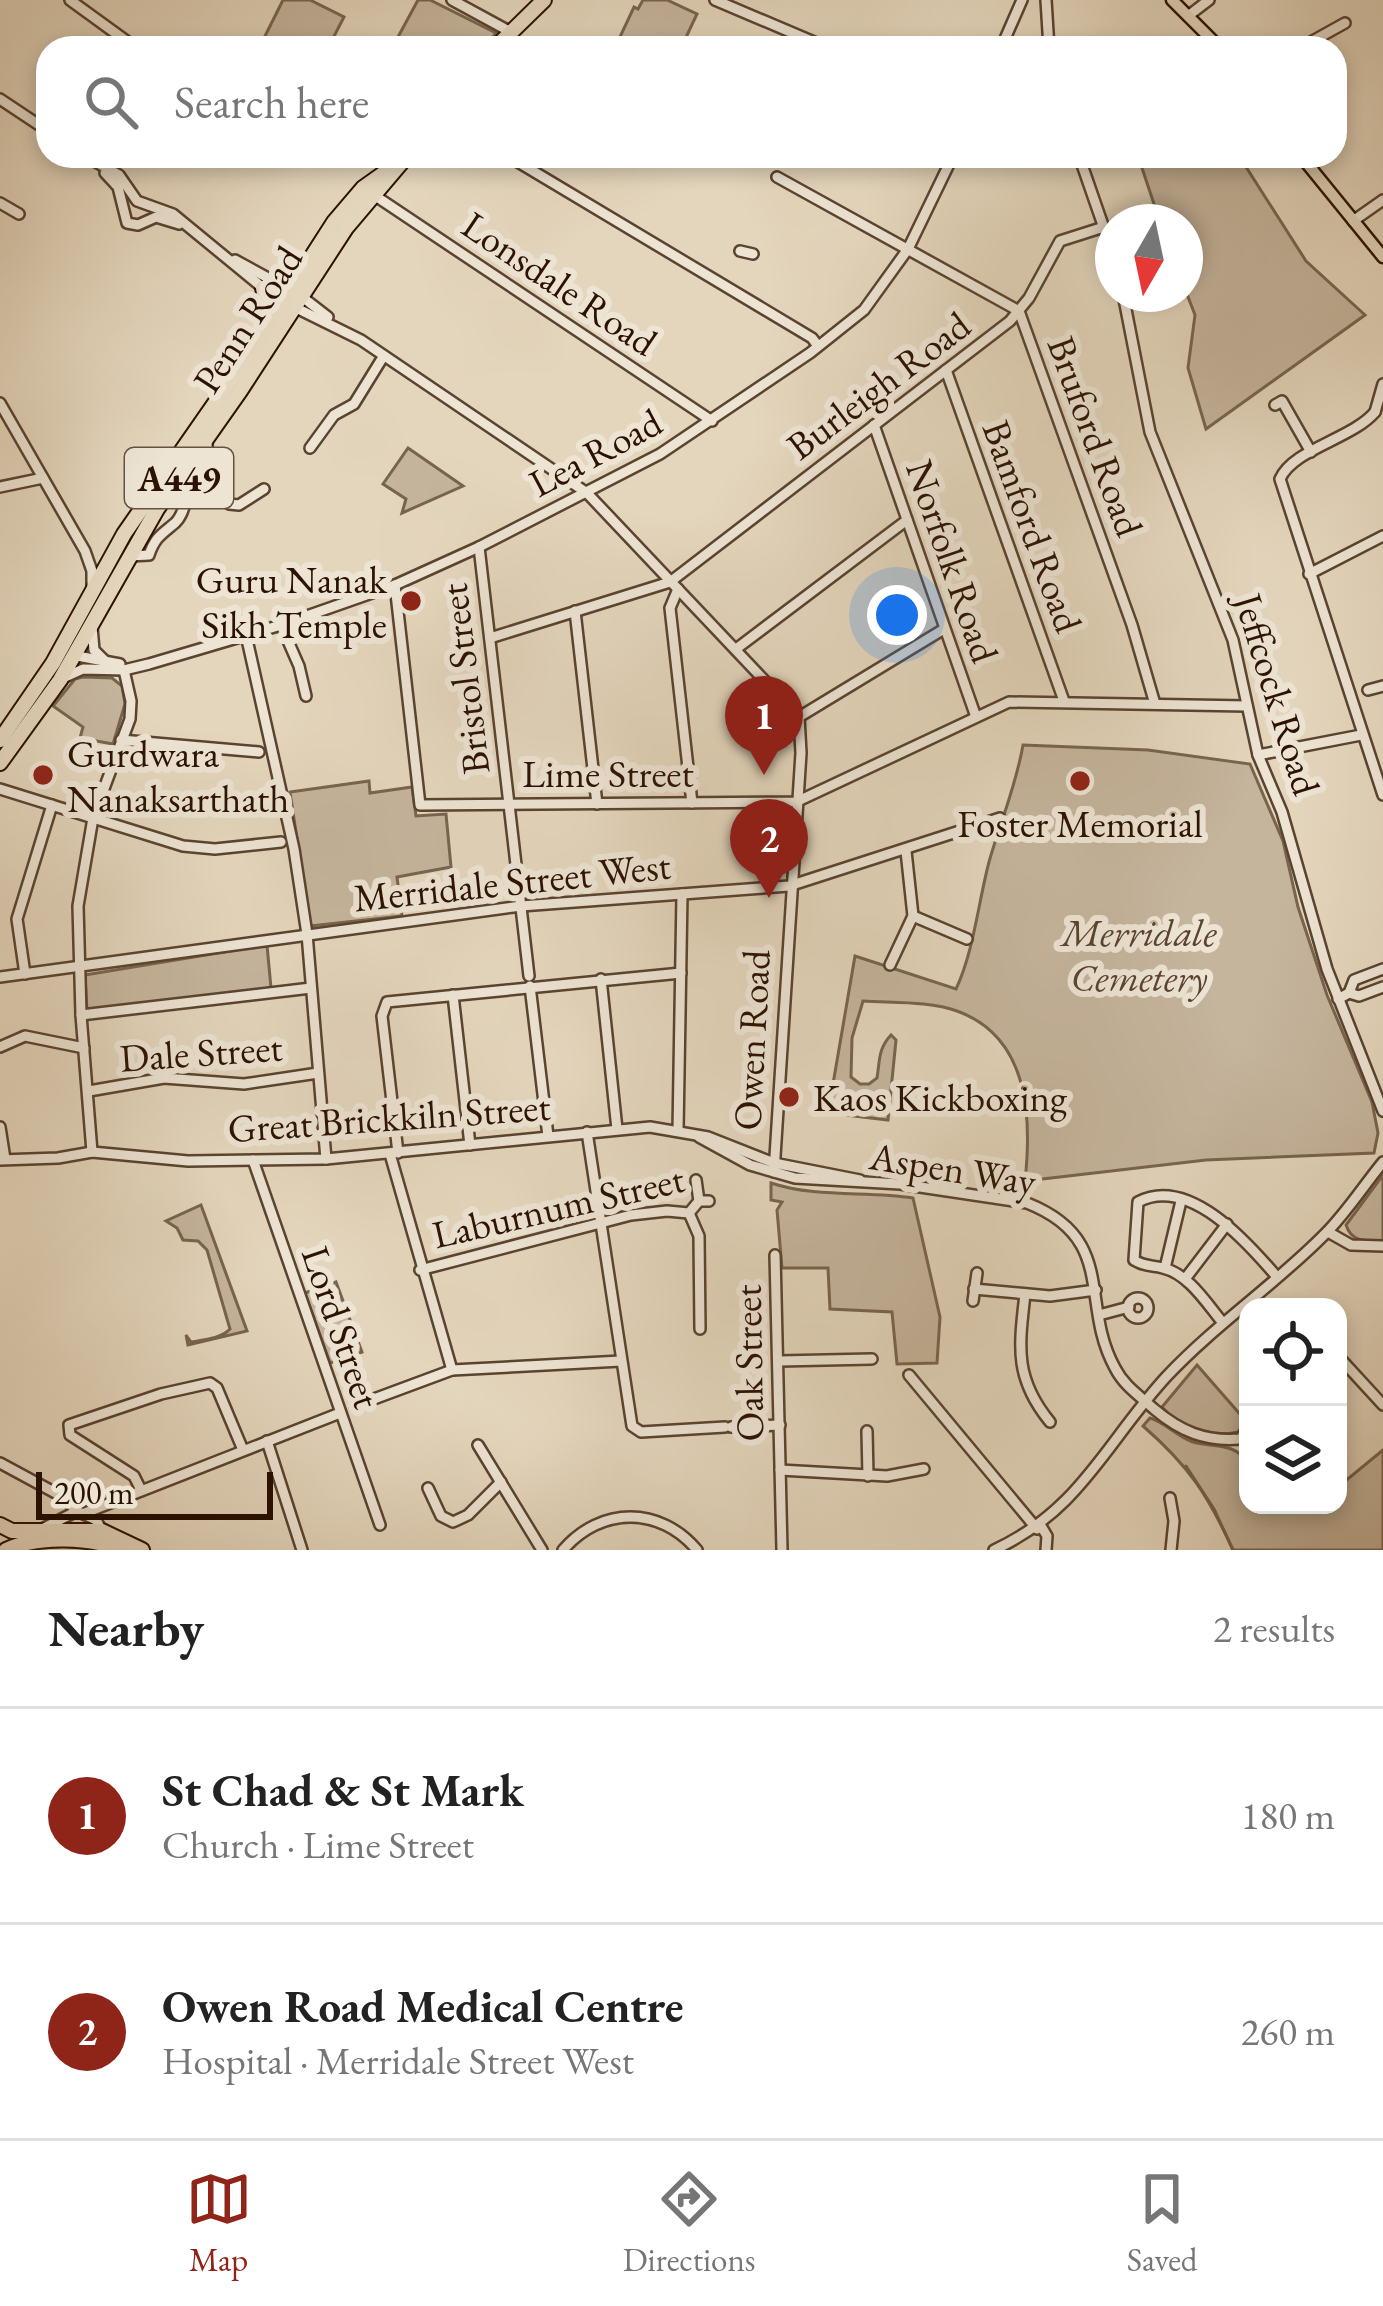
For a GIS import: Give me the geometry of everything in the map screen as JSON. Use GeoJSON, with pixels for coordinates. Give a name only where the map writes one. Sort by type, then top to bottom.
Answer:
{"type":"FeatureCollection","features":[{"type":"Feature","properties":{"kind":"highway"},"geometry":{"type":"LineString","coordinates":[[505,36],[544,0]]}},
{"type":"Feature","properties":{"kind":"highway","name":"Penn Road"},"geometry":{"type":"LineString","coordinates":[[0,740],[53,663],[92,592],[208,439],[333,224],[363,188],[391,168]]}},
{"type":"Feature","properties":{"kind":"highway","name":"Penn Road"},"geometry":{"type":"LineString","coordinates":[[0,763],[60,680],[93,623],[123,551],[252,350],[397,168]]}},
{"type":"Feature","properties":{"kind":"highway"},"geometry":{"type":"LineString","coordinates":[[252,350],[267,316],[263,288]]}},
{"type":"Feature","properties":{"kind":"highway"},"geometry":{"type":"LineString","coordinates":[[0,1526],[33,1531],[91,1519],[142,1550]]}},
{"type":"Feature","properties":{"kind":"highway"},"geometry":{"type":"LineString","coordinates":[[6,1550],[22,1544],[74,1541],[123,1550]]}},
{"type":"Feature","properties":{"kind":"main road"},"geometry":{"type":"LineString","coordinates":[[1172,0],[1208,36]]}},
{"type":"Feature","properties":{"kind":"main road"},"geometry":{"type":"LineString","coordinates":[[1310,168],[1383,257]]}},
{"type":"Feature","properties":{"kind":"street"},"geometry":{"type":"LineString","coordinates":[[70,0],[120,36]]}},
{"type":"Feature","properties":{"kind":"street"},"geometry":{"type":"LineString","coordinates":[[452,0],[509,31]]}},
{"type":"Feature","properties":{"kind":"street"},"geometry":{"type":"LineString","coordinates":[[715,0],[800,36]]}},
{"type":"Feature","properties":{"kind":"street"},"geometry":{"type":"LineString","coordinates":[[1006,36],[1022,0]]}},
{"type":"Feature","properties":{"kind":"street"},"geometry":{"type":"LineString","coordinates":[[1188,16],[1209,0]]}},
{"type":"Feature","properties":{"kind":"street"},"geometry":{"type":"LineString","coordinates":[[1045,1],[1048,36]]}},
{"type":"Feature","properties":{"kind":"street"},"geometry":{"type":"LineString","coordinates":[[1322,36],[1345,23]]}},
{"type":"Feature","properties":{"kind":"street"},"geometry":{"type":"LineString","coordinates":[[0,99],[36,123]]}},
{"type":"Feature","properties":{"kind":"street"},"geometry":{"type":"LineString","coordinates":[[101,168],[118,187],[127,223],[166,219],[187,227]]}},
{"type":"Feature","properties":{"kind":"street"},"geometry":{"type":"LineString","coordinates":[[105,168],[118,175],[140,203],[145,218]]}},
{"type":"Feature","properties":{"kind":"street"},"geometry":{"type":"LineString","coordinates":[[528,168],[818,346]]}},
{"type":"Feature","properties":{"kind":"street","name":"Lea Road"},"geometry":{"type":"LineString","coordinates":[[74,655],[84,665],[124,670],[281,625],[395,585],[587,493],[712,421],[864,310],[908,249],[947,168]]}},
{"type":"Feature","properties":{"kind":"street"},"geometry":{"type":"LineString","coordinates":[[1083,168],[1096,204]]}},
{"type":"Feature","properties":{"kind":"street","name":"Bruford Road"},"geometry":{"type":"LineString","coordinates":[[776,177],[1019,311],[1132,625],[1155,704]]}},
{"type":"Feature","properties":{"kind":"street","name":"Lonsdale Road"},"geometry":{"type":"LineString","coordinates":[[374,195],[712,421]]}},
{"type":"Feature","properties":{"kind":"street"},"geometry":{"type":"LineString","coordinates":[[1352,221],[1383,200]]}},
{"type":"Feature","properties":{"kind":"street"},"geometry":{"type":"LineString","coordinates":[[0,202],[19,214]]}},
{"type":"Feature","properties":{"kind":"street"},"geometry":{"type":"LineString","coordinates":[[125,206],[140,203],[162,208],[587,493],[799,717],[944,629]]}},
{"type":"Feature","properties":{"kind":"street","name":"Burleigh Road"},"geometry":{"type":"LineString","coordinates":[[674,586],[1019,311],[1060,242],[1095,229]]}},
{"type":"Feature","properties":{"kind":"street"},"geometry":{"type":"LineString","coordinates":[[213,246],[263,288],[292,299]]}},
{"type":"Feature","properties":{"kind":"street"},"geometry":{"type":"LineString","coordinates":[[740,250],[753,254]]}},
{"type":"Feature","properties":{"kind":"street","name":"Jeffcock Road"},"geometry":{"type":"LineString","coordinates":[[1127,312],[1150,432],[1234,640],[1258,754],[1282,812],[1338,999],[1383,1111]]}},
{"type":"Feature","properties":{"kind":"street"},"geometry":{"type":"LineString","coordinates":[[310,448],[334,415],[354,404],[383,357]]}},
{"type":"Feature","properties":{"kind":"street","name":"Bamford Road"},"geometry":{"type":"LineString","coordinates":[[946,370],[1064,701]]}},
{"type":"Feature","properties":{"kind":"street"},"geometry":{"type":"LineString","coordinates":[[1383,383],[1379,416],[1285,469],[1280,479],[1383,795]]}},
{"type":"Feature","properties":{"kind":"street"},"geometry":{"type":"LineString","coordinates":[[1294,393],[1279,403],[1312,452]]}},
{"type":"Feature","properties":{"kind":"street"},"geometry":{"type":"LineString","coordinates":[[0,403],[86,551],[92,592]]}},
{"type":"Feature","properties":{"kind":"street","name":"Norfolk Road"},"geometry":{"type":"LineString","coordinates":[[874,425],[976,717]]}},
{"type":"Feature","properties":{"kind":"street"},"geometry":{"type":"LineString","coordinates":[[208,439],[208,471],[230,504],[239,505],[264,489]]}},
{"type":"Feature","properties":{"kind":"street"},"geometry":{"type":"LineString","coordinates":[[86,551],[123,551],[146,557],[158,535],[178,521],[187,491],[208,471]]}},
{"type":"Feature","properties":{"kind":"street"},"geometry":{"type":"LineString","coordinates":[[0,487],[43,478]]}},
{"type":"Feature","properties":{"kind":"street"},"geometry":{"type":"LineString","coordinates":[[736,649],[907,520]]}},
{"type":"Feature","properties":{"kind":"street"},"geometry":{"type":"LineString","coordinates":[[1309,574],[1381,541]]}},
{"type":"Feature","properties":{"kind":"street","name":"Bristol Street"},"geometry":{"type":"LineString","coordinates":[[479,547],[548,1136]]}},
{"type":"Feature","properties":{"kind":"street","name":"Lime Street"},"geometry":{"type":"LineString","coordinates":[[395,585],[420,805],[796,802]]}},
{"type":"Feature","properties":{"kind":"street"},"geometry":{"type":"LineString","coordinates":[[490,638],[674,586]]}},
{"type":"Feature","properties":{"kind":"street"},"geometry":{"type":"LineString","coordinates":[[674,586],[670,608],[692,803]]}},
{"type":"Feature","properties":{"kind":"street"},"geometry":{"type":"LineString","coordinates":[[575,611],[597,804]]}},
{"type":"Feature","properties":{"kind":"street"},"geometry":{"type":"LineString","coordinates":[[93,623],[94,650],[108,663]]}},
{"type":"Feature","properties":{"kind":"street"},"geometry":{"type":"LineString","coordinates":[[281,625],[306,696]]}},
{"type":"Feature","properties":{"kind":"street"},"geometry":{"type":"LineString","coordinates":[[53,663],[74,655],[71,632]]}},
{"type":"Feature","properties":{"kind":"street"},"geometry":{"type":"LineString","coordinates":[[246,635],[308,934],[326,1159]]}},
{"type":"Feature","properties":{"kind":"street","name":"Lea Road"},"geometry":{"type":"LineString","coordinates":[[74,655],[108,663],[161,658]]}},
{"type":"Feature","properties":{"kind":"street","name":"Lea Road"},"geometry":{"type":"LineString","coordinates":[[60,680],[96,668]]}},
{"type":"Feature","properties":{"kind":"street"},"geometry":{"type":"LineString","coordinates":[[92,1152],[81,1016],[80,885],[93,818],[131,711],[124,670]]}},
{"type":"Feature","properties":{"kind":"street"},"geometry":{"type":"LineString","coordinates":[[1348,697],[1383,686]]}},
{"type":"Feature","properties":{"kind":"street"},"geometry":{"type":"LineString","coordinates":[[796,802],[1009,702],[1247,706]]}},
{"type":"Feature","properties":{"kind":"street","name":"Owen Road"},"geometry":{"type":"LineString","coordinates":[[774,1168],[799,717]]}},
{"type":"Feature","properties":{"kind":"street"},"geometry":{"type":"LineString","coordinates":[[1258,754],[1360,734]]}},
{"type":"Feature","properties":{"kind":"street"},"geometry":{"type":"LineString","coordinates":[[121,740],[260,752]]}},
{"type":"Feature","properties":{"kind":"street"},"geometry":{"type":"LineString","coordinates":[[6,787],[183,846],[215,849],[281,842]]}},
{"type":"Feature","properties":{"kind":"street"},"geometry":{"type":"LineString","coordinates":[[25,974],[17,919],[52,805]]}},
{"type":"Feature","properties":{"kind":"street","name":"Merridale Street West"},"geometry":{"type":"LineString","coordinates":[[0,977],[521,906],[789,886],[1000,818]]}},
{"type":"Feature","properties":{"kind":"street"},"geometry":{"type":"LineString","coordinates":[[890,964],[913,916],[906,851]]}},
{"type":"Feature","properties":{"kind":"street"},"geometry":{"type":"LineString","coordinates":[[678,1131],[682,894]]}},
{"type":"Feature","properties":{"kind":"street"},"geometry":{"type":"LineString","coordinates":[[913,916],[968,939]]}},
{"type":"Feature","properties":{"kind":"street"},"geometry":{"type":"LineString","coordinates":[[1338,999],[1349,993],[1354,980],[1383,969]]}},
{"type":"Feature","properties":{"kind":"street"},"geometry":{"type":"LineString","coordinates":[[452,1370],[420,1270],[394,1153],[382,1016],[387,1002],[530,981],[681,973]]}},
{"type":"Feature","properties":{"kind":"street"},"geometry":{"type":"LineString","coordinates":[[601,980],[617,1129]]}},
{"type":"Feature","properties":{"kind":"street"},"geometry":{"type":"LineString","coordinates":[[81,1016],[311,988]]}},
{"type":"Feature","properties":{"kind":"street"},"geometry":{"type":"LineString","coordinates":[[1349,993],[1359,996],[1383,988]]}},
{"type":"Feature","properties":{"kind":"street"},"geometry":{"type":"LineString","coordinates":[[453,995],[470,1145]]}},
{"type":"Feature","properties":{"kind":"street"},"geometry":{"type":"LineString","coordinates":[[0,1047],[25,1036],[84,1048]]}},
{"type":"Feature","properties":{"kind":"street","name":"Dale Street"},"geometry":{"type":"LineString","coordinates":[[89,1091],[164,1078],[244,1084],[318,1073]]}},
{"type":"Feature","properties":{"kind":"street"},"geometry":{"type":"LineString","coordinates":[[0,1127],[3,1160]]}},
{"type":"Feature","properties":{"kind":"street","name":"Great Brickkiln Street"},"geometry":{"type":"LineString","coordinates":[[3,1160],[92,1152],[188,1161],[326,1159],[617,1129],[696,1135],[774,1168]]}},
{"type":"Feature","properties":{"kind":"street"},"geometry":{"type":"LineString","coordinates":[[587,1132],[635,1431],[780,1425]]}},
{"type":"Feature","properties":{"kind":"street","name":"Lord Street"},"geometry":{"type":"LineString","coordinates":[[253,1160],[380,1525]]}},
{"type":"Feature","properties":{"kind":"street"},"geometry":{"type":"LineString","coordinates":[[994,1550],[1039,1527],[1083,1482],[1146,1401],[1223,1323],[1328,1232],[1383,1162]]}},
{"type":"Feature","properties":{"kind":"street","name":"Aspen Way"},"geometry":{"type":"LineString","coordinates":[[774,1168],[1041,1208],[1076,1237],[1092,1267],[1113,1365],[1130,1389],[1192,1435],[1239,1439]]}},
{"type":"Feature","properties":{"kind":"street","name":"Laburnum Street"},"geometry":{"type":"LineString","coordinates":[[420,1270],[600,1222],[654,1211],[689,1214],[704,1201],[696,1180]]}},
{"type":"Feature","properties":{"kind":"street"},"geometry":{"type":"LineString","coordinates":[[1223,1323],[1185,1279],[1134,1260],[1138,1202],[1151,1197],[1181,1201],[1227,1224],[1277,1277]]}},
{"type":"Feature","properties":{"kind":"street"},"geometry":{"type":"LineString","coordinates":[[1165,1268],[1181,1201]]}},
{"type":"Feature","properties":{"kind":"street"},"geometry":{"type":"LineString","coordinates":[[689,1214],[699,1236],[700,1329]]}},
{"type":"Feature","properties":{"kind":"street"},"geometry":{"type":"LineString","coordinates":[[1185,1279],[1227,1224]]}},
{"type":"Feature","properties":{"kind":"street"},"geometry":{"type":"LineString","coordinates":[[1328,1232],[1352,1245],[1383,1246]]}},
{"type":"Feature","properties":{"kind":"street","name":"Oak Street"},"geometry":{"type":"LineString","coordinates":[[775,1255],[783,1283],[779,1361],[782,1550]]}},
{"type":"Feature","properties":{"kind":"street"},"geometry":{"type":"LineString","coordinates":[[973,1301],[977,1274]]}},
{"type":"Feature","properties":{"kind":"street"},"geometry":{"type":"LineString","coordinates":[[974,1288],[1050,1296],[1096,1290]]}},
{"type":"Feature","properties":{"kind":"street"},"geometry":{"type":"LineString","coordinates":[[1025,1294],[1020,1354],[1031,1396],[1050,1422]]}},
{"type":"Feature","properties":{"kind":"street"},"geometry":{"type":"LineString","coordinates":[[1099,1315],[1129,1307]]}},
{"type":"Feature","properties":{"kind":"street"},"geometry":{"type":"LineString","coordinates":[[779,1361],[865,1356]]}},
{"type":"Feature","properties":{"kind":"street"},"geometry":{"type":"LineString","coordinates":[[1350,1369],[1360,1360]]}},
{"type":"Feature","properties":{"kind":"street"},"geometry":{"type":"LineString","coordinates":[[355,1406],[452,1370],[621,1361]]}},
{"type":"Feature","properties":{"kind":"street"},"geometry":{"type":"LineString","coordinates":[[1347,1366],[1381,1400]]}},
{"type":"Feature","properties":{"kind":"street"},"geometry":{"type":"LineString","coordinates":[[909,1375],[1047,1536],[1046,1550]]}},
{"type":"Feature","properties":{"kind":"street"},"geometry":{"type":"LineString","coordinates":[[141,1490],[134,1476],[70,1435],[71,1423],[210,1383],[217,1388],[243,1450]]}},
{"type":"Feature","properties":{"kind":"street"},"geometry":{"type":"LineString","coordinates":[[91,1519],[105,1503],[340,1413]]}},
{"type":"Feature","properties":{"kind":"street"},"geometry":{"type":"LineString","coordinates":[[863,1438],[868,1476]]}},
{"type":"Feature","properties":{"kind":"street"},"geometry":{"type":"LineString","coordinates":[[267,1441],[302,1550]]}},
{"type":"Feature","properties":{"kind":"street"},"geometry":{"type":"LineString","coordinates":[[478,1445],[494,1462],[542,1550]]}},
{"type":"Feature","properties":{"kind":"street"},"geometry":{"type":"LineString","coordinates":[[0,1463],[91,1519]]}},
{"type":"Feature","properties":{"kind":"street","name":"Oak Street"},"geometry":{"type":"LineString","coordinates":[[781,1470],[914,1477],[924,1468]]}},
{"type":"Feature","properties":{"kind":"street"},"geometry":{"type":"LineString","coordinates":[[428,1488],[441,1516],[453,1522],[468,1515],[501,1482]]}},
{"type":"Feature","properties":{"kind":"street"},"geometry":{"type":"LineString","coordinates":[[57,1494],[64,1514]]}},
{"type":"Feature","properties":{"kind":"street"},"geometry":{"type":"LineString","coordinates":[[1170,1498],[1171,1550]]}},
{"type":"Feature","properties":{"kind":"street"},"geometry":{"type":"LineString","coordinates":[[376,1512],[389,1507]]}},
{"type":"Feature","properties":{"kind":"street"},"geometry":{"type":"LineString","coordinates":[[33,1531],[64,1514],[91,1519]]}},
{"type":"Feature","properties":{"kind":"street"},"geometry":{"type":"LineString","coordinates":[[563,1550],[594,1525],[623,1516],[670,1525],[697,1550]]}},
{"type":"Feature","properties":{"kind":"green space"},"geometry":{"type":"Polygon","coordinates":[[[283,0],[310,0],[344,17],[334,36],[265,36],[283,0]]]}},
{"type":"Feature","properties":{"kind":"green space"},"geometry":{"type":"Polygon","coordinates":[[[418,0],[430,0],[496,33],[494,36],[398,36],[418,0]]]}},
{"type":"Feature","properties":{"kind":"green space"},"geometry":{"type":"Polygon","coordinates":[[[643,0],[667,0],[697,14],[687,36],[620,36],[634,7],[638,9],[643,0]]]}},
{"type":"Feature","properties":{"kind":"green space"},"geometry":{"type":"Polygon","coordinates":[[[1142,168],[1247,168],[1306,261],[1365,315],[1206,429],[1188,368],[1195,315],[1203,312],[1203,204],[1154,204],[1142,168]]]}},
{"type":"Feature","properties":{"kind":"green space"},"geometry":{"type":"Polygon","coordinates":[[[408,448],[463,486],[402,513],[406,499],[383,484],[408,448]]]}},
{"type":"Feature","properties":{"kind":"green space"},"geometry":{"type":"Polygon","coordinates":[[[112,678],[122,686],[125,704],[113,744],[80,738],[83,727],[53,706],[75,679],[112,678]]]}},
{"type":"Feature","properties":{"kind":"green space","name":"Merridale Cemetery"},"geometry":{"type":"Polygon","coordinates":[[[1023,745],[1148,750],[1250,764],[1283,841],[1298,907],[1327,995],[1372,1102],[1378,1133],[1374,1153],[1206,1160],[1025,1181],[1026,1106],[1012,1059],[981,1023],[957,1011],[911,1003],[863,1001],[852,1038],[851,1077],[860,1084],[877,1078],[884,1045],[891,1035],[896,1040],[888,1120],[828,1113],[855,956],[956,989],[1023,745]]]}},
{"type":"Feature","properties":{"kind":"green space"},"geometry":{"type":"Polygon","coordinates":[[[369,781],[370,793],[412,787],[416,816],[446,814],[451,867],[397,877],[402,916],[310,926],[290,792],[369,781]]]}},
{"type":"Feature","properties":{"kind":"green space"},"geometry":{"type":"Polygon","coordinates":[[[267,945],[271,988],[87,1011],[85,975],[267,945]]]}},
{"type":"Feature","properties":{"kind":"green space"},"geometry":{"type":"Polygon","coordinates":[[[1383,1175],[1383,1241],[1360,1240],[1346,1225],[1383,1175]]]}},
{"type":"Feature","properties":{"kind":"green space"},"geometry":{"type":"Polygon","coordinates":[[[771,1183],[806,1191],[913,1198],[940,1317],[937,1363],[897,1364],[892,1312],[830,1309],[828,1268],[782,1268],[777,1210],[782,1202],[771,1200],[771,1183]]]}},
{"type":"Feature","properties":{"kind":"green space"},"geometry":{"type":"Polygon","coordinates":[[[201,1205],[247,1331],[188,1345],[186,1335],[191,1342],[230,1329],[207,1250],[198,1241],[183,1240],[166,1221],[201,1205]]]}},
{"type":"Feature","properties":{"kind":"green space"},"geometry":{"type":"Polygon","coordinates":[[[336,1282],[362,1352],[330,1363],[305,1293],[336,1282]]]}},
{"type":"Feature","properties":{"kind":"green space"},"geometry":{"type":"Polygon","coordinates":[[[1197,1365],[1239,1413],[1239,1431],[1217,1434],[1196,1430],[1162,1407],[1197,1365]]]}},
{"type":"Feature","properties":{"kind":"green space"},"geometry":{"type":"Polygon","coordinates":[[[1150,1418],[1187,1440],[1239,1453],[1239,1514],[1347,1514],[1347,1480],[1383,1450],[1383,1550],[1233,1550],[1196,1482],[1143,1426],[1150,1418]]]}},
{"type":"Feature","properties":{"kind":"waterway"},"geometry":{"type":"LineString","coordinates":[[1186,1466],[1233,1550]]}},
{"type":"Feature","properties":{"kind":"place","name":"Guru Nanak Sikh Temple"},"geometry":{"type":"Point","coordinates":[411,601]}},
{"type":"Feature","properties":{"kind":"place","name":"Gurdwara Nanaksarthath"},"geometry":{"type":"Point","coordinates":[43,775]}},
{"type":"Feature","properties":{"kind":"place","name":"St Chad & St Mark"},"geometry":{"type":"Point","coordinates":[764,775]}},
{"type":"Feature","properties":{"kind":"place","name":"Foster Memorial"},"geometry":{"type":"Point","coordinates":[1080,781]}},
{"type":"Feature","properties":{"kind":"place","name":"Owen Road Medical Centre"},"geometry":{"type":"Point","coordinates":[769,898]}},
{"type":"Feature","properties":{"kind":"place","name":"Kaos Kickboxing"},"geometry":{"type":"Point","coordinates":[789,1097]}}]}
